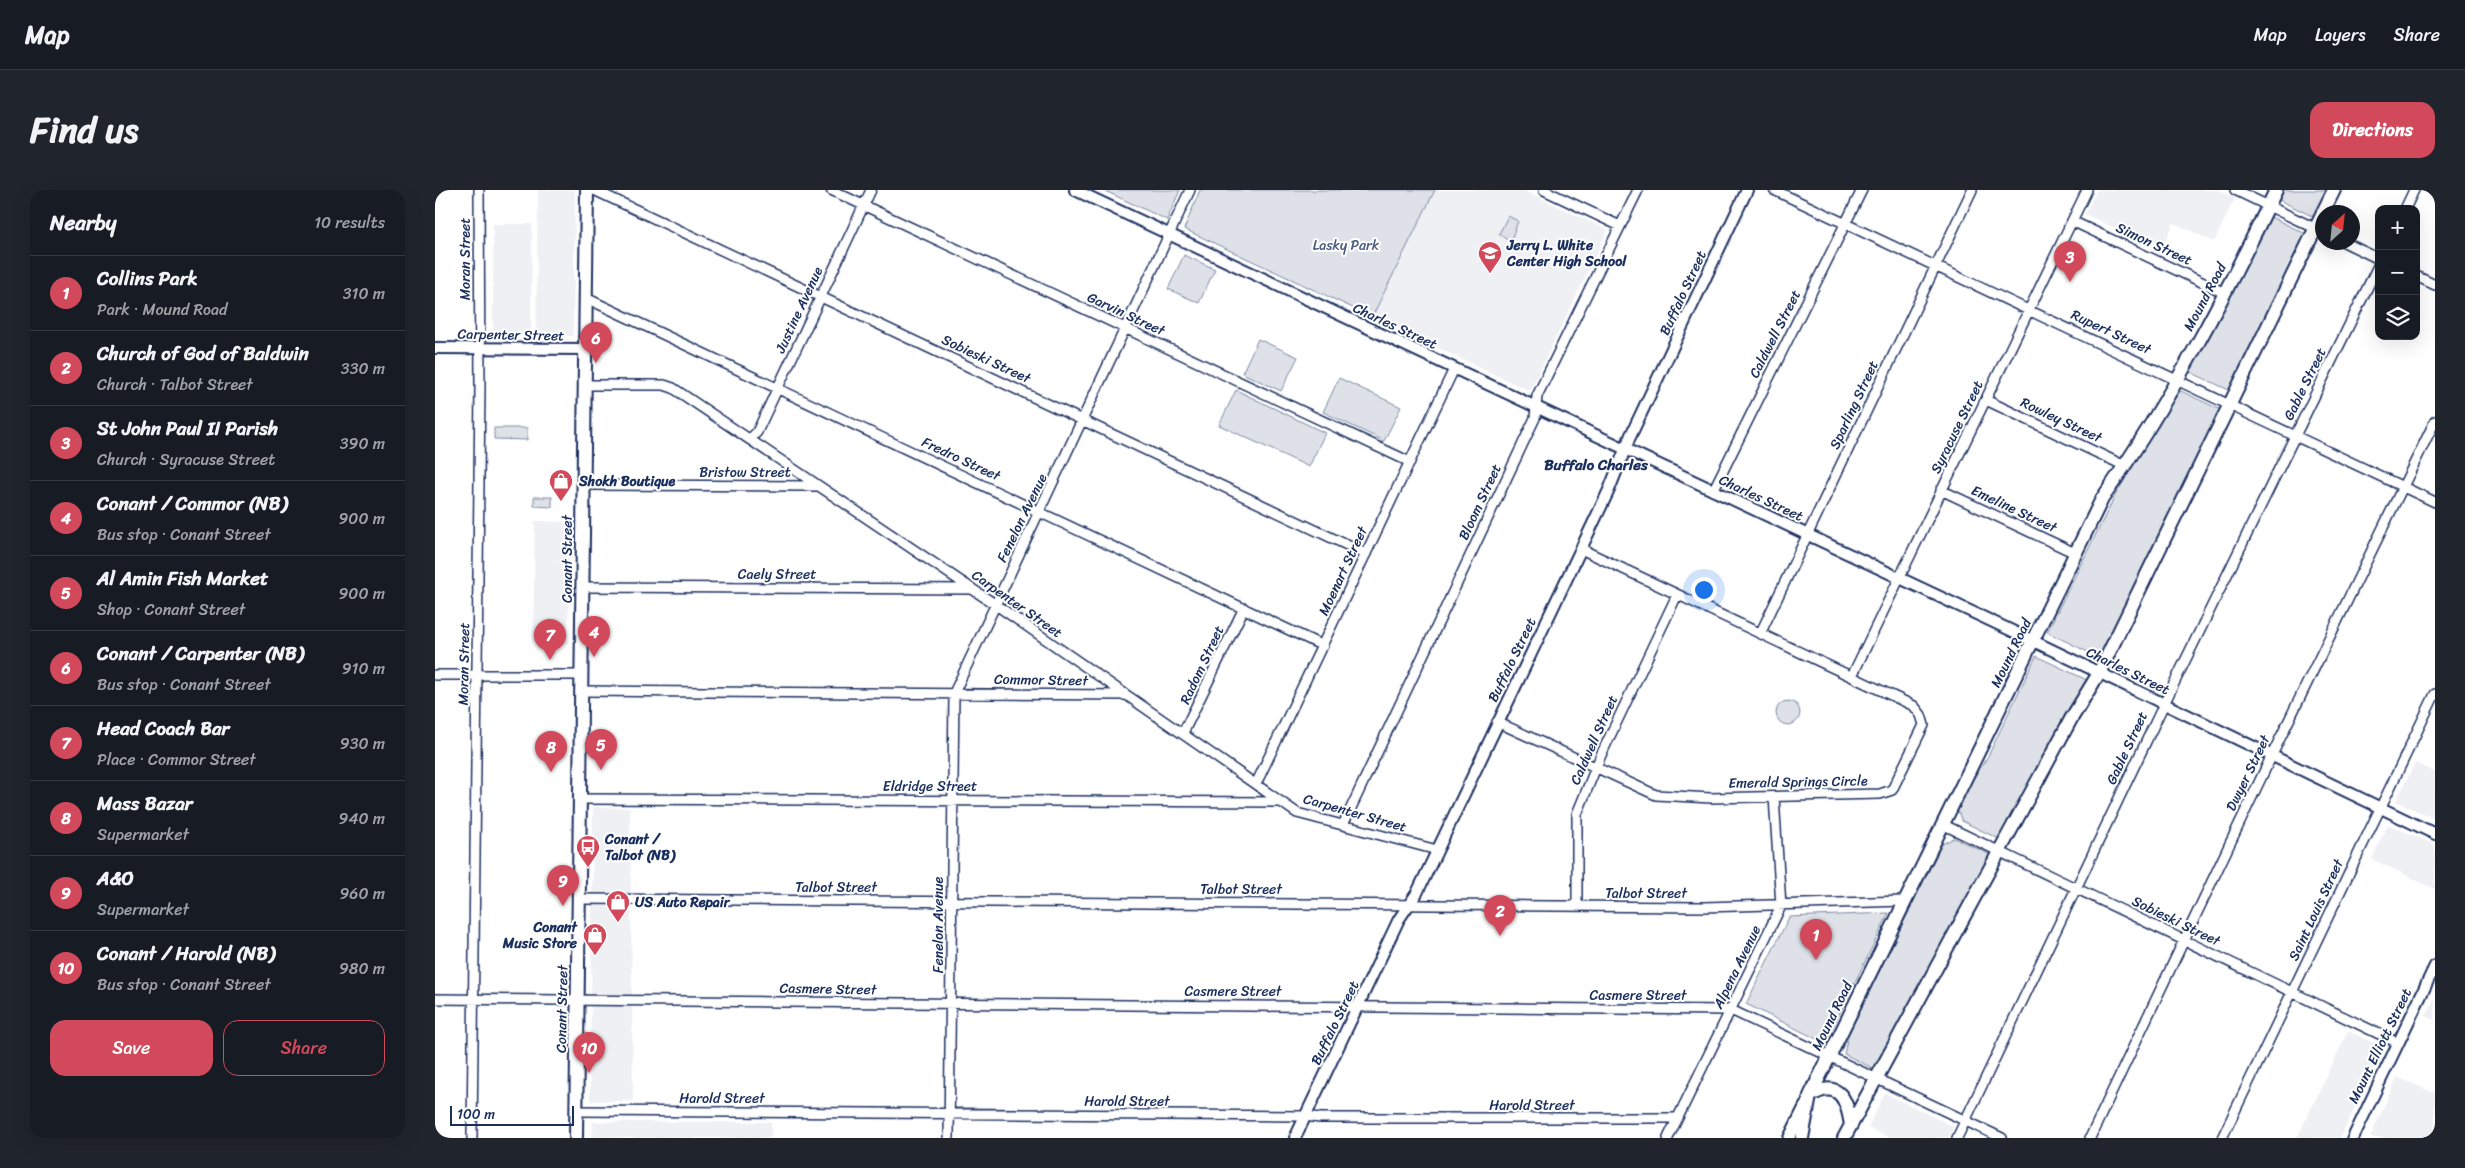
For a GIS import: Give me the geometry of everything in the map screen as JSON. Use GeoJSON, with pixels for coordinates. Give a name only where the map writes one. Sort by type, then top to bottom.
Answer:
{"type":"FeatureCollection","features":[{"type":"Feature","properties":{"kind":"main road","name":"Conant Street"},"geometry":{"type":"LineString","coordinates":[[576,1138],[580,675],[583,587],[582,485],[586,350],[587,190]]}},
{"type":"Feature","properties":{"kind":"main road","name":"Mound Road"},"geometry":{"type":"LineString","coordinates":[[1810,1096],[1904,901],[2034,642],[2102,499],[2125,466],[2225,293],[2276,190]]}},
{"type":"Feature","properties":{"kind":"main road"},"geometry":{"type":"LineString","coordinates":[[2326,205],[2333,190]]}},
{"type":"Feature","properties":{"kind":"main road"},"geometry":{"type":"LineString","coordinates":[[1844,1138],[2000,854],[2071,720],[2099,673],[2229,403],[2315,238]]}},
{"type":"Feature","properties":{"kind":"main road"},"geometry":{"type":"LineString","coordinates":[[1802,1138],[1810,1096],[1821,1090],[1835,1091],[1843,1098],[1848,1106],[1851,1125]]}},
{"type":"Feature","properties":{"kind":"street","name":"Moran Street"},"geometry":{"type":"LineString","coordinates":[[472,1138],[477,675],[479,190]]}},
{"type":"Feature","properties":{"kind":"street","name":"Sobieski Street"},"geometry":{"type":"LineString","coordinates":[[594,190],[1366,554]]}},
{"type":"Feature","properties":{"kind":"street","name":"Garvin Street"},"geometry":{"type":"LineString","coordinates":[[831,190],[1410,462]]}},
{"type":"Feature","properties":{"kind":"street","name":"Justine Avenue"},"geometry":{"type":"LineString","coordinates":[[751,438],[757,432],[871,190]]}},
{"type":"Feature","properties":{"kind":"street","name":"Charles Street"},"geometry":{"type":"LineString","coordinates":[[1075,190],[1899,578],[2435,834]]}},
{"type":"Feature","properties":{"kind":"street","name":"Fenelon Avenue"},"geometry":{"type":"LineString","coordinates":[[949,1138],[952,901],[951,800],[954,693],[1171,235],[1190,190]]}},
{"type":"Feature","properties":{"kind":"street"},"geometry":{"type":"LineString","coordinates":[[1544,190],[1620,226]]}},
{"type":"Feature","properties":{"kind":"street","name":"Bloom Street"},"geometry":{"type":"LineString","coordinates":[[1343,825],[1535,418],[1537,396],[1637,190]]}},
{"type":"Feature","properties":{"kind":"street","name":"Buffalo Street"},"geometry":{"type":"LineString","coordinates":[[1295,1138],[1399,919],[1417,893],[1581,549],[1747,190]]}},
{"type":"Feature","properties":{"kind":"street","name":"Rupert Street"},"geometry":{"type":"LineString","coordinates":[[1774,190],[2029,308],[2435,502]]}},
{"type":"Feature","properties":{"kind":"street","name":"Caldwell Street"},"geometry":{"type":"LineString","coordinates":[[1713,491],[1862,190]]}},
{"type":"Feature","properties":{"kind":"street","name":"Sparling Street"},"geometry":{"type":"LineString","coordinates":[[1761,632],[1972,190]]}},
{"type":"Feature","properties":{"kind":"street","name":"Syracuse Street"},"geometry":{"type":"LineString","coordinates":[[1852,676],[2087,190]]}},
{"type":"Feature","properties":{"kind":"street"},"geometry":{"type":"LineString","coordinates":[[2235,190],[2315,228]]}},
{"type":"Feature","properties":{"kind":"street"},"geometry":{"type":"LineString","coordinates":[[2407,205],[2415,190]]}},
{"type":"Feature","properties":{"kind":"street","name":"Simon Street"},"geometry":{"type":"LineString","coordinates":[[2072,221],[2225,293]]}},
{"type":"Feature","properties":{"kind":"street"},"geometry":{"type":"LineString","coordinates":[[2360,250],[2375,257]]}},
{"type":"Feature","properties":{"kind":"street","name":"Gable Street"},"geometry":{"type":"LineString","coordinates":[[1957,1138],[2164,704],[2375,272]]}},
{"type":"Feature","properties":{"kind":"street"},"geometry":{"type":"LineString","coordinates":[[2420,278],[2435,285]]}},
{"type":"Feature","properties":{"kind":"street","name":"Fredro Street"},"geometry":{"type":"LineString","coordinates":[[586,298],[1323,646]]}},
{"type":"Feature","properties":{"kind":"street","name":"Carpenter Street"},"geometry":{"type":"LineString","coordinates":[[435,348],[586,350]]}},
{"type":"Feature","properties":{"kind":"street","name":"Moenart Street"},"geometry":{"type":"LineString","coordinates":[[1256,784],[1454,369]]}},
{"type":"Feature","properties":{"kind":"street","name":"Carpenter Street"},"geometry":{"type":"LineString","coordinates":[[585,384],[669,386],[751,438],[818,486],[995,604],[1297,813],[1437,850]]}},
{"type":"Feature","properties":{"kind":"street","name":"Rowley Street"},"geometry":{"type":"LineString","coordinates":[[1986,400],[2125,466]]}},
{"type":"Feature","properties":{"kind":"street","name":"Dwyer Street"},"geometry":{"type":"LineString","coordinates":[[2090,1138],[2272,755],[2435,421]]}},
{"type":"Feature","properties":{"kind":"street","name":"Bristow Street"},"geometry":{"type":"LineString","coordinates":[[582,485],[818,486]]}},
{"type":"Feature","properties":{"kind":"street","name":"Emeline Street"},"geometry":{"type":"LineString","coordinates":[[1941,490],[2075,553]]}},
{"type":"Feature","properties":{"kind":"street","name":"Emerald Springs Circle"},"geometry":{"type":"LineString","coordinates":[[1497,722],[1656,796],[1711,798],[1880,794],[1892,790],[1924,725],[1921,715],[1914,706],[1761,632],[1677,595],[1581,549]]}},
{"type":"Feature","properties":{"kind":"street","name":"Caely Street"},"geometry":{"type":"LineString","coordinates":[[583,587],[972,589]]}},
{"type":"Feature","properties":{"kind":"street","name":"Caldwell Street"},"geometry":{"type":"LineString","coordinates":[[1577,906],[1577,814],[1596,768],[1677,595]]}},
{"type":"Feature","properties":{"kind":"street","name":"Radom Street"},"geometry":{"type":"LineString","coordinates":[[1183,733],[1244,608]]}},
{"type":"Feature","properties":{"kind":"street"},"geometry":{"type":"LineString","coordinates":[[435,675],[580,675]]}},
{"type":"Feature","properties":{"kind":"street","name":"Commor Street"},"geometry":{"type":"LineString","coordinates":[[580,691],[1127,695]]}},
{"type":"Feature","properties":{"kind":"street","name":"Saint Louis Street"},"geometry":{"type":"LineString","coordinates":[[2222,1138],[2379,807],[2435,694]]}},
{"type":"Feature","properties":{"kind":"street","name":"Alpena Avenue"},"geometry":{"type":"LineString","coordinates":[[1668,1138],[1781,906],[1774,797]]}},
{"type":"Feature","properties":{"kind":"street","name":"Eldridge Street"},"geometry":{"type":"LineString","coordinates":[[579,799],[1281,802]]}},
{"type":"Feature","properties":{"kind":"street","name":"Sobieski Street"},"geometry":{"type":"LineString","coordinates":[[1942,824],[2000,854],[2076,888],[2398,1043]]}},
{"type":"Feature","properties":{"kind":"street","name":"Talbot Street"},"geometry":{"type":"LineString","coordinates":[[578,899],[1577,906],[1781,906],[1904,901]]}},
{"type":"Feature","properties":{"kind":"street","name":"Mount Elliott Street"},"geometry":{"type":"LineString","coordinates":[[2353,1138],[2435,966]]}},
{"type":"Feature","properties":{"kind":"street","name":"Casmere Street"},"geometry":{"type":"LineString","coordinates":[[435,999],[1731,1010],[2001,1138]]}},
{"type":"Feature","properties":{"kind":"street","name":"Mound Road"},"geometry":{"type":"LineString","coordinates":[[1789,1138],[1810,1096]]}},
{"type":"Feature","properties":{"kind":"street","name":"Harold Street"},"geometry":{"type":"LineString","coordinates":[[576,1111],[1305,1116],[1320,1118],[1678,1118]]}},
{"type":"Feature","properties":{"kind":"shaded area"},"geometry":{"type":"Polygon","coordinates":[[[538,190],[575,190],[573,336],[536,336],[538,190]]]}},
{"type":"Feature","properties":{"kind":"shaded area","name":"Jerry L. White Center High School"},"geometry":{"type":"Polygon","coordinates":[[[1435,190],[1523,190],[1608,230],[1530,391],[1372,317],[1435,190]]]}},
{"type":"Feature","properties":{"kind":"shaded area"},"geometry":{"type":"Polygon","coordinates":[[[2097,190],[2218,190],[2235,198],[2214,242],[2174,223],[2161,250],[2085,214],[2097,190]]]}},
{"type":"Feature","properties":{"kind":"shaded area"},"geometry":{"type":"Polygon","coordinates":[[[493,224],[532,224],[531,335],[493,335],[493,224]]]}},
{"type":"Feature","properties":{"kind":"shaded area"},"geometry":{"type":"Polygon","coordinates":[[[535,521],[570,522],[568,643],[533,643],[535,521]]]}},
{"type":"Feature","properties":{"kind":"shaded area"},"geometry":{"type":"Polygon","coordinates":[[[2415,763],[2435,772],[2435,819],[2396,801],[2415,763]]]}},
{"type":"Feature","properties":{"kind":"shaded area"},"geometry":{"type":"Polygon","coordinates":[[[593,807],[630,808],[633,1101],[590,1101],[593,807]]]}},
{"type":"Feature","properties":{"kind":"shaded area"},"geometry":{"type":"Polygon","coordinates":[[[2388,824],[2435,845],[2435,889],[2372,859],[2388,824]]]}},
{"type":"Feature","properties":{"kind":"shaded area"},"geometry":{"type":"Polygon","coordinates":[[[2435,998],[2435,1020],[2426,1016],[2435,998]]]}},
{"type":"Feature","properties":{"kind":"shaded area"},"geometry":{"type":"Polygon","coordinates":[[[2348,1031],[2383,1047],[2359,1099],[2340,1138],[2297,1138],[2348,1031]]]}},
{"type":"Feature","properties":{"kind":"shaded area"},"geometry":{"type":"Polygon","coordinates":[[[2397,1077],[2434,1093],[2435,1091],[2435,1138],[2370,1138],[2397,1077]]]}},
{"type":"Feature","properties":{"kind":"shaded area"},"geometry":{"type":"Polygon","coordinates":[[[1885,1093],[1954,1127],[1948,1138],[1890,1138],[1868,1128],[1885,1093]]]}},
{"type":"Feature","properties":{"kind":"shaded area"},"geometry":{"type":"Polygon","coordinates":[[[593,1122],[771,1122],[771,1138],[592,1138],[593,1122]]]}},
{"type":"Feature","properties":{"kind":"green space"},"geometry":{"type":"Polygon","coordinates":[[[1103,190],[1180,190],[1167,220],[1103,190]]]}},
{"type":"Feature","properties":{"kind":"green space","name":"Lasky Park"},"geometry":{"type":"Polygon","coordinates":[[[1200,190],[1435,190],[1372,317],[1184,229],[1200,190]]]}},
{"type":"Feature","properties":{"kind":"green space"},"geometry":{"type":"Polygon","coordinates":[[[2281,190],[2330,190],[2322,205],[2315,205],[2315,218],[2277,199],[2281,190]]]}},
{"type":"Feature","properties":{"kind":"green space"},"geometry":{"type":"Polygon","coordinates":[[[1508,216],[1518,221],[1509,241],[1499,234],[1508,216]]]}},
{"type":"Feature","properties":{"kind":"green space"},"geometry":{"type":"Polygon","coordinates":[[[2269,216],[2306,234],[2231,391],[2190,372],[2191,366],[2269,216]]]}},
{"type":"Feature","properties":{"kind":"green space"},"geometry":{"type":"Polygon","coordinates":[[[1184,255],[1215,269],[1199,303],[1168,289],[1184,255]]]}},
{"type":"Feature","properties":{"kind":"green space"},"geometry":{"type":"Polygon","coordinates":[[[1258,339],[1298,357],[1281,391],[1242,373],[1258,339]]]}},
{"type":"Feature","properties":{"kind":"green space"},"geometry":{"type":"Polygon","coordinates":[[[1339,378],[1401,407],[1384,441],[1323,412],[1339,378]]]}},
{"type":"Feature","properties":{"kind":"green space"},"geometry":{"type":"Polygon","coordinates":[[[1236,390],[1325,433],[1309,467],[1219,425],[1236,390]]]}},
{"type":"Feature","properties":{"kind":"green space"},"geometry":{"type":"Polygon","coordinates":[[[2181,391],[2221,410],[2102,659],[2047,632],[2116,494],[2174,398],[2181,391]]]}},
{"type":"Feature","properties":{"kind":"green space"},"geometry":{"type":"Polygon","coordinates":[[[494,428],[527,428],[527,440],[494,439],[494,428]]]}},
{"type":"Feature","properties":{"kind":"green space"},"geometry":{"type":"Polygon","coordinates":[[[534,497],[552,497],[552,507],[534,506],[534,497]]]}},
{"type":"Feature","properties":{"kind":"green space"},"geometry":{"type":"Polygon","coordinates":[[[2036,656],[2087,680],[2001,840],[1962,821],[1958,811],[1965,792],[1988,756],[2036,656]]]}},
{"type":"Feature","properties":{"kind":"green space"},"geometry":{"type":"Polygon","coordinates":[[[1788,701],[1793,702],[1799,708],[1799,718],[1793,724],[1788,725],[1783,724],[1777,718],[1776,713],[1777,708],[1783,702],[1788,701]]]}},
{"type":"Feature","properties":{"kind":"green space"},"geometry":{"type":"Polygon","coordinates":[[[1954,838],[1989,854],[1990,858],[1877,1069],[1874,1069],[1844,1054],[1848,1035],[1942,844],[1954,838]]]}},
{"type":"Feature","properties":{"kind":"green space"},"geometry":{"type":"Polygon","coordinates":[[[1889,913],[1825,1043],[1746,1004],[1789,917],[1889,913]]]}},
{"type":"Feature","properties":{"kind":"place","name":"Jerry L. White Center High School"},"geometry":{"type":"Point","coordinates":[1490,274]}},
{"type":"Feature","properties":{"kind":"place","name":"St John Paul II Parish"},"geometry":{"type":"Point","coordinates":[2070,282]}},
{"type":"Feature","properties":{"kind":"place","name":"Conant / Carpenter (NB)"},"geometry":{"type":"Point","coordinates":[596,363]}},
{"type":"Feature","properties":{"kind":"place","name":"Shokh Boutique"},"geometry":{"type":"Point","coordinates":[561,502]}},
{"type":"Feature","properties":{"kind":"place","name":"Conant / Commor (NB)"},"geometry":{"type":"Point","coordinates":[594,657]}},
{"type":"Feature","properties":{"kind":"place","name":"Head Coach Bar"},"geometry":{"type":"Point","coordinates":[550,660]}},
{"type":"Feature","properties":{"kind":"place","name":"Al Amin Fish Market"},"geometry":{"type":"Point","coordinates":[601,770]}},
{"type":"Feature","properties":{"kind":"place","name":"Mass Bazar"},"geometry":{"type":"Point","coordinates":[551,772]}},
{"type":"Feature","properties":{"kind":"place","name":"Conant / Talbot (NB)"},"geometry":{"type":"Point","coordinates":[588,868]}},
{"type":"Feature","properties":{"kind":"place","name":"A&O"},"geometry":{"type":"Point","coordinates":[563,906]}},
{"type":"Feature","properties":{"kind":"place","name":"US Auto Repair"},"geometry":{"type":"Point","coordinates":[618,923]}},
{"type":"Feature","properties":{"kind":"place","name":"Church of God of Baldwin"},"geometry":{"type":"Point","coordinates":[1500,936]}},
{"type":"Feature","properties":{"kind":"place","name":"Conant Music Store"},"geometry":{"type":"Point","coordinates":[595,956]}},
{"type":"Feature","properties":{"kind":"place","name":"Collins Park"},"geometry":{"type":"Point","coordinates":[1816,960]}},
{"type":"Feature","properties":{"kind":"place","name":"Conant / Harold (NB)"},"geometry":{"type":"Point","coordinates":[589,1073]}},
{"type":"Feature","properties":{"kind":"district","name":"Buffalo Charles"},"geometry":{"type":"Point","coordinates":[1596,465]}}]}
